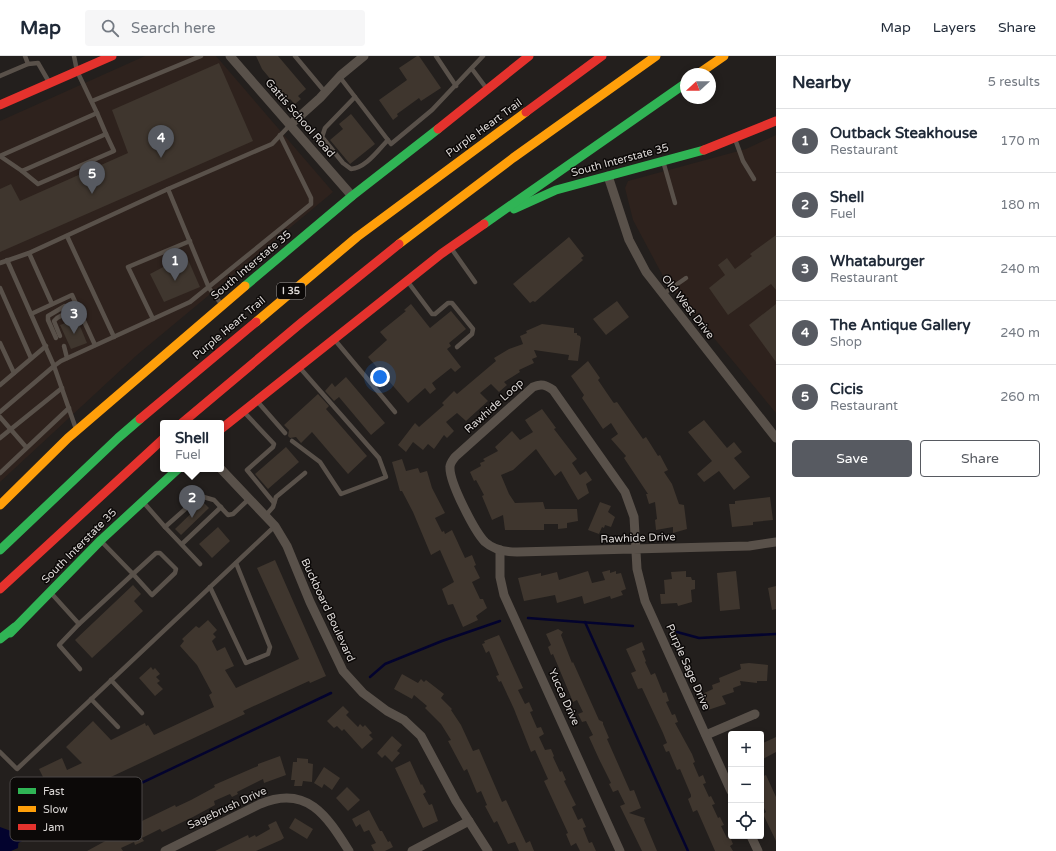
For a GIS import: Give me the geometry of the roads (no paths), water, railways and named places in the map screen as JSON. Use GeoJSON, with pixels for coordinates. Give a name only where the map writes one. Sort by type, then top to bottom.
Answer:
{"type":"FeatureCollection","features":[{"type":"Feature","properties":{"kind":"main road"},"geometry":{"type":"LineString","coordinates":[[0,105],[112,56]]}},
{"type":"Feature","properties":{"kind":"main road","name":"South Interstate 35"},"geometry":{"type":"LineString","coordinates":[[0,505],[77,430],[222,305],[352,196],[488,90],[529,56]]}},
{"type":"Feature","properties":{"kind":"main road","name":"Purple Heart Trail"},"geometry":{"type":"LineString","coordinates":[[0,550],[118,438],[357,237],[602,56]]}},
{"type":"Feature","properties":{"kind":"main road","name":"I 35"},"geometry":{"type":"LineString","coordinates":[[186,420],[373,264],[506,164],[656,56]]}},
{"type":"Feature","properties":{"kind":"main road"},"geometry":{"type":"LineString","coordinates":[[707,68],[724,56]]}},
{"type":"Feature","properties":{"kind":"main road","name":"South Interstate 35"},"geometry":{"type":"LineString","coordinates":[[224,427],[450,247],[680,86]]}},
{"type":"Feature","properties":{"kind":"main road","name":"South Interstate 35"},"geometry":{"type":"LineString","coordinates":[[474,230],[508,211],[556,190],[663,161],[735,139],[776,121]]}},
{"type":"Feature","properties":{"kind":"main road"},"geometry":{"type":"LineString","coordinates":[[0,589],[160,442]]}},
{"type":"Feature","properties":{"kind":"main road","name":"South Interstate 35"},"geometry":{"type":"LineString","coordinates":[[0,643],[101,540],[175,472]]}},
{"type":"Feature","properties":{"kind":"main road"},"geometry":{"type":"LineString","coordinates":[[0,639],[15,627]]}},
{"type":"Feature","properties":{"kind":"street","name":"Gattis School Road"},"geometry":{"type":"LineString","coordinates":[[230,56],[352,196]]}},
{"type":"Feature","properties":{"kind":"street"},"geometry":{"type":"LineString","coordinates":[[290,125],[325,92],[339,76],[364,56]]}},
{"type":"Feature","properties":{"kind":"street","name":"Old West Drive"},"geometry":{"type":"LineString","coordinates":[[608,176],[629,240],[646,272],[776,438]]}},
{"type":"Feature","properties":{"kind":"street","name":"Rawhide Loop"},"geometry":{"type":"LineString","coordinates":[[500,550],[486,543],[478,534],[451,477],[450,467],[455,457],[533,387],[541,384],[548,386],[553,390],[622,486],[634,517],[636,550]]}},
{"type":"Feature","properties":{"kind":"street","name":"Buckboard Boulevard"},"geometry":{"type":"LineString","coordinates":[[224,472],[266,514],[275,526],[287,546],[310,602],[344,671],[362,693],[387,712],[404,720],[421,736],[456,802],[488,851]]}},
{"type":"Feature","properties":{"kind":"street","name":"Rawhide Drive"},"geometry":{"type":"LineString","coordinates":[[500,550],[517,552],[636,550],[749,546],[776,542]]}},
{"type":"Feature","properties":{"kind":"street","name":"Yucca Drive"},"geometry":{"type":"LineString","coordinates":[[500,550],[500,577],[504,595],[620,851]]}},
{"type":"Feature","properties":{"kind":"street","name":"Purple Sage Drive"},"geometry":{"type":"LineString","coordinates":[[636,550],[636,568],[645,601],[728,784]]}},
{"type":"Feature","properties":{"kind":"street"},"geometry":{"type":"LineString","coordinates":[[706,735],[755,714]]}},
{"type":"Feature","properties":{"kind":"street","name":"Sagebrush Drive"},"geometry":{"type":"LineString","coordinates":[[165,851],[260,804],[274,799],[285,798],[307,802],[319,809],[350,851]]}},
{"type":"Feature","properties":{"kind":"street"},"geometry":{"type":"LineString","coordinates":[[412,851],[469,821]]}},
{"type":"Feature","properties":{"kind":"street"},"geometry":{"type":"LineString","coordinates":[[752,839],[758,851]]}},
{"type":"Feature","properties":{"kind":"lane"},"geometry":{"type":"LineString","coordinates":[[26,56],[28,64]]}},
{"type":"Feature","properties":{"kind":"lane"},"geometry":{"type":"LineString","coordinates":[[0,156],[38,184],[114,150],[77,71],[74,56]]}},
{"type":"Feature","properties":{"kind":"lane"},"geometry":{"type":"LineString","coordinates":[[92,101],[201,56]]}},
{"type":"Feature","properties":{"kind":"lane"},"geometry":{"type":"LineString","coordinates":[[295,56],[325,92]]}},
{"type":"Feature","properties":{"kind":"lane"},"geometry":{"type":"LineString","coordinates":[[436,56],[456,86]]}},
{"type":"Feature","properties":{"kind":"lane"},"geometry":{"type":"LineString","coordinates":[[339,76],[391,144],[432,110],[483,56]]}},
{"type":"Feature","properties":{"kind":"lane"},"geometry":{"type":"LineString","coordinates":[[0,76],[28,64],[38,63],[50,83]]}},
{"type":"Feature","properties":{"kind":"lane"},"geometry":{"type":"LineString","coordinates":[[472,69],[488,90]]}},
{"type":"Feature","properties":{"kind":"lane"},"geometry":{"type":"LineString","coordinates":[[355,97],[322,132],[322,137],[343,163],[351,168],[358,167],[368,160],[388,140]]}},
{"type":"Feature","properties":{"kind":"lane"},"geometry":{"type":"LineString","coordinates":[[0,156],[97,113]]}},
{"type":"Feature","properties":{"kind":"lane"},"geometry":{"type":"LineString","coordinates":[[0,263],[29,253],[168,189],[272,144],[290,125]]}},
{"type":"Feature","properties":{"kind":"lane"},"geometry":{"type":"LineString","coordinates":[[22,172],[106,134]]}},
{"type":"Feature","properties":{"kind":"lane"},"geometry":{"type":"LineString","coordinates":[[0,412],[54,366],[67,358],[190,302],[311,204],[311,198],[280,135]]}},
{"type":"Feature","properties":{"kind":"lane"},"geometry":{"type":"LineString","coordinates":[[735,139],[743,161],[754,179]]}},
{"type":"Feature","properties":{"kind":"lane"},"geometry":{"type":"LineString","coordinates":[[663,161],[675,203]]}},
{"type":"Feature","properties":{"kind":"lane"},"geometry":{"type":"LineString","coordinates":[[168,189],[209,288],[222,305]]}},
{"type":"Feature","properties":{"kind":"lane"},"geometry":{"type":"LineString","coordinates":[[67,236],[114,337]]}},
{"type":"Feature","properties":{"kind":"lane"},"geometry":{"type":"LineString","coordinates":[[153,319],[128,267],[190,241]]}},
{"type":"Feature","properties":{"kind":"lane"},"geometry":{"type":"LineString","coordinates":[[450,247],[475,282]]}},
{"type":"Feature","properties":{"kind":"lane"},"geometry":{"type":"LineString","coordinates":[[29,253],[52,304]]}},
{"type":"Feature","properties":{"kind":"lane"},"geometry":{"type":"LineString","coordinates":[[7,260],[46,346],[77,430]]}},
{"type":"Feature","properties":{"kind":"lane"},"geometry":{"type":"LineString","coordinates":[[663,295],[686,278]]}},
{"type":"Feature","properties":{"kind":"lane"},"geometry":{"type":"LineString","coordinates":[[407,281],[432,314],[435,314],[448,303],[452,303],[473,329],[472,334],[457,347]]}},
{"type":"Feature","properties":{"kind":"lane"},"geometry":{"type":"LineString","coordinates":[[0,288],[31,358]]}},
{"type":"Feature","properties":{"kind":"lane"},"geometry":{"type":"LineString","coordinates":[[31,314],[72,295],[95,345]]}},
{"type":"Feature","properties":{"kind":"lane"},"geometry":{"type":"LineString","coordinates":[[70,308],[65,306],[48,316],[48,320],[58,337],[54,321],[76,305]]}},
{"type":"Feature","properties":{"kind":"lane"},"geometry":{"type":"LineString","coordinates":[[334,339],[395,412]]}},
{"type":"Feature","properties":{"kind":"lane"},"geometry":{"type":"LineString","coordinates":[[0,343],[14,373]]}},
{"type":"Feature","properties":{"kind":"lane"},"geometry":{"type":"LineString","coordinates":[[0,385],[46,346]]}},
{"type":"Feature","properties":{"kind":"lane"},"geometry":{"type":"LineString","coordinates":[[62,348],[67,358]]}},
{"type":"Feature","properties":{"kind":"lane"},"geometry":{"type":"LineString","coordinates":[[292,441],[320,462],[341,494],[386,477],[379,458],[299,367]]}},
{"type":"Feature","properties":{"kind":"lane"},"geometry":{"type":"LineString","coordinates":[[0,438],[62,388]]}},
{"type":"Feature","properties":{"kind":"lane"},"geometry":{"type":"LineString","coordinates":[[257,401],[285,432]]}},
{"type":"Feature","properties":{"kind":"lane"},"geometry":{"type":"LineString","coordinates":[[0,472],[69,408]]}},
{"type":"Feature","properties":{"kind":"lane"},"geometry":{"type":"LineString","coordinates":[[243,412],[274,444],[273,447],[247,470],[274,503]]}},
{"type":"Feature","properties":{"kind":"lane"},"geometry":{"type":"LineString","coordinates":[[0,416],[26,447]]}},
{"type":"Feature","properties":{"kind":"lane"},"geometry":{"type":"LineString","coordinates":[[266,514],[273,507],[276,497],[305,473]]}},
{"type":"Feature","properties":{"kind":"lane"},"geometry":{"type":"LineString","coordinates":[[165,527],[200,496],[214,500],[228,515],[233,514],[250,498]]}},
{"type":"Feature","properties":{"kind":"lane"},"geometry":{"type":"LineString","coordinates":[[142,502],[200,564]]}},
{"type":"Feature","properties":{"kind":"lane"},"geometry":{"type":"LineString","coordinates":[[182,544],[221,507]]}},
{"type":"Feature","properties":{"kind":"lane"},"geometry":{"type":"LineString","coordinates":[[0,752],[16,769],[275,526]]}},
{"type":"Feature","properties":{"kind":"lane"},"geometry":{"type":"LineString","coordinates":[[80,669],[59,645],[79,624],[132,574],[156,553],[160,553],[176,569],[175,573],[152,595],[132,574],[101,540]]}},
{"type":"Feature","properties":{"kind":"lane"},"geometry":{"type":"LineString","coordinates":[[210,587],[246,663],[268,654],[270,647],[236,563]]}},
{"type":"Feature","properties":{"kind":"lane"},"geometry":{"type":"LineString","coordinates":[[50,592],[79,624]]}},
{"type":"Feature","properties":{"kind":"lane"},"geometry":{"type":"LineString","coordinates":[[111,680],[142,713]]}},
{"type":"Feature","properties":{"kind":"lane"},"geometry":{"type":"LineString","coordinates":[[91,699],[118,727]]}},
{"type":"Feature","properties":{"kind":"waterway"},"geometry":{"type":"LineString","coordinates":[[528,618],[633,626]]}},
{"type":"Feature","properties":{"kind":"waterway"},"geometry":{"type":"LineString","coordinates":[[370,677],[385,664],[442,641],[500,621]]}},
{"type":"Feature","properties":{"kind":"waterway"},"geometry":{"type":"LineString","coordinates":[[585,622],[688,851]]}},
{"type":"Feature","properties":{"kind":"waterway"},"geometry":{"type":"LineString","coordinates":[[677,632],[699,638],[776,634]]}},
{"type":"Feature","properties":{"kind":"waterway"},"geometry":{"type":"LineString","coordinates":[[142,783],[331,693]]}},
{"type":"Feature","properties":{"kind":"place","name":"The Antique Gallery"},"geometry":{"type":"Point","coordinates":[161,158]}},
{"type":"Feature","properties":{"kind":"place","name":"Cicis"},"geometry":{"type":"Point","coordinates":[92,194]}},
{"type":"Feature","properties":{"kind":"place","name":"Outback Steakhouse"},"geometry":{"type":"Point","coordinates":[175,281]}},
{"type":"Feature","properties":{"kind":"place","name":"Whataburger"},"geometry":{"type":"Point","coordinates":[74,334]}},
{"type":"Feature","properties":{"kind":"place","name":"Shell"},"geometry":{"type":"Point","coordinates":[192,518]}}]}
